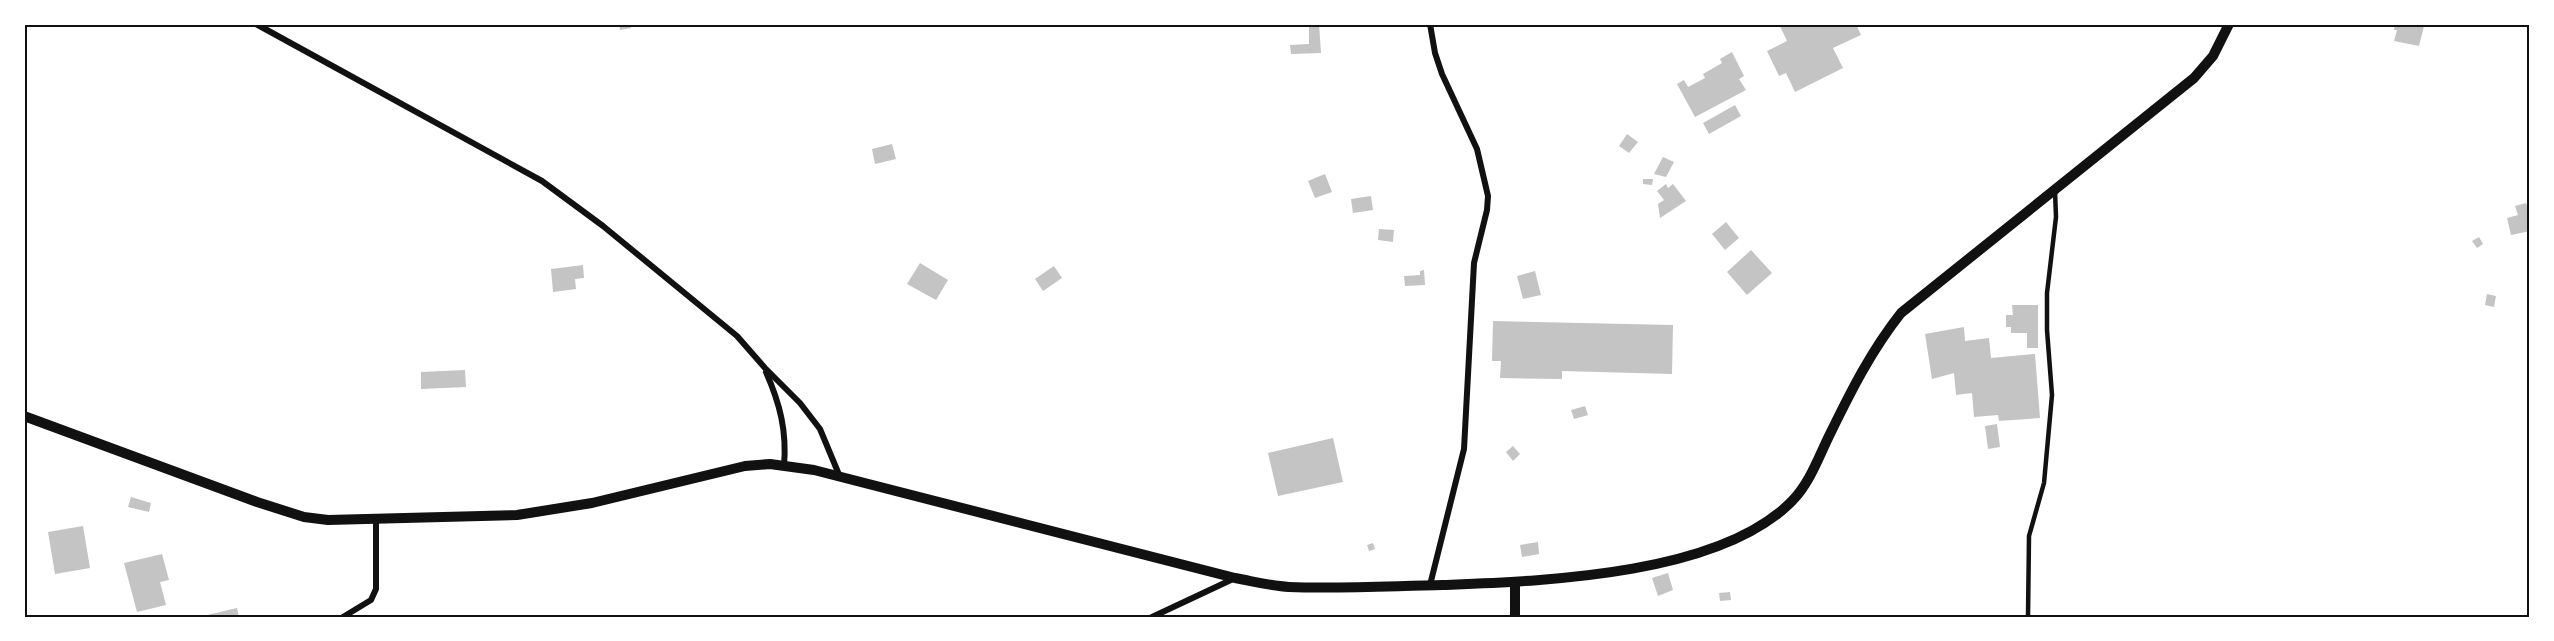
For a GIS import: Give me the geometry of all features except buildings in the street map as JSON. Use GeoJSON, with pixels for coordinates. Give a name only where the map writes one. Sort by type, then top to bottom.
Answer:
{"type":"FeatureCollection","features":[{"type":"Feature","properties":{"kind":"street"},"geometry":{"type":"LineString","coordinates":[[256,24],[542,181],[603,226],[737,336],[765,369],[800,403],[820,429],[840,477]]}},
{"type":"Feature","properties":{"kind":"street"},"geometry":{"type":"LineString","coordinates":[[1430,24],[1435,53],[1442,74],[1477,149],[1488,196],[1487,210],[1474,262],[1464,449],[1430,585]]}},
{"type":"Feature","properties":{"kind":"street"},"geometry":{"type":"LineString","coordinates":[[24,416],[257,502],[304,517],[328,520],[518,515],[557,510],[719,471],[770,465],[840,477],[1235,578],[1286,587],[1515,582],[1638,569],[1742,537],[1769,520],[1793,500],[1807,479],[1865,363],[1901,313],[2194,78],[2212,56],[2229,24]]}},
{"type":"Feature","properties":{"kind":"street"},"geometry":{"type":"LineString","coordinates":[[765,369],[779,402],[784,423],[784,466]]}},
{"type":"Feature","properties":{"kind":"street"},"geometry":{"type":"LineString","coordinates":[[344,617],[371,600],[376,589],[376,519]]}},
{"type":"Feature","properties":{"kind":"street"},"geometry":{"type":"LineString","coordinates":[[1152,617],[1235,578]]}},
{"type":"Feature","properties":{"kind":"street"},"geometry":{"type":"LineString","coordinates":[[1515,582],[1515,617]]}},
{"type":"Feature","properties":{"kind":"lane"},"geometry":{"type":"LineString","coordinates":[[2028,617],[2030,536],[2044,483],[2052,395],[2047,312],[2056,217],[2055,191]]}}]}
